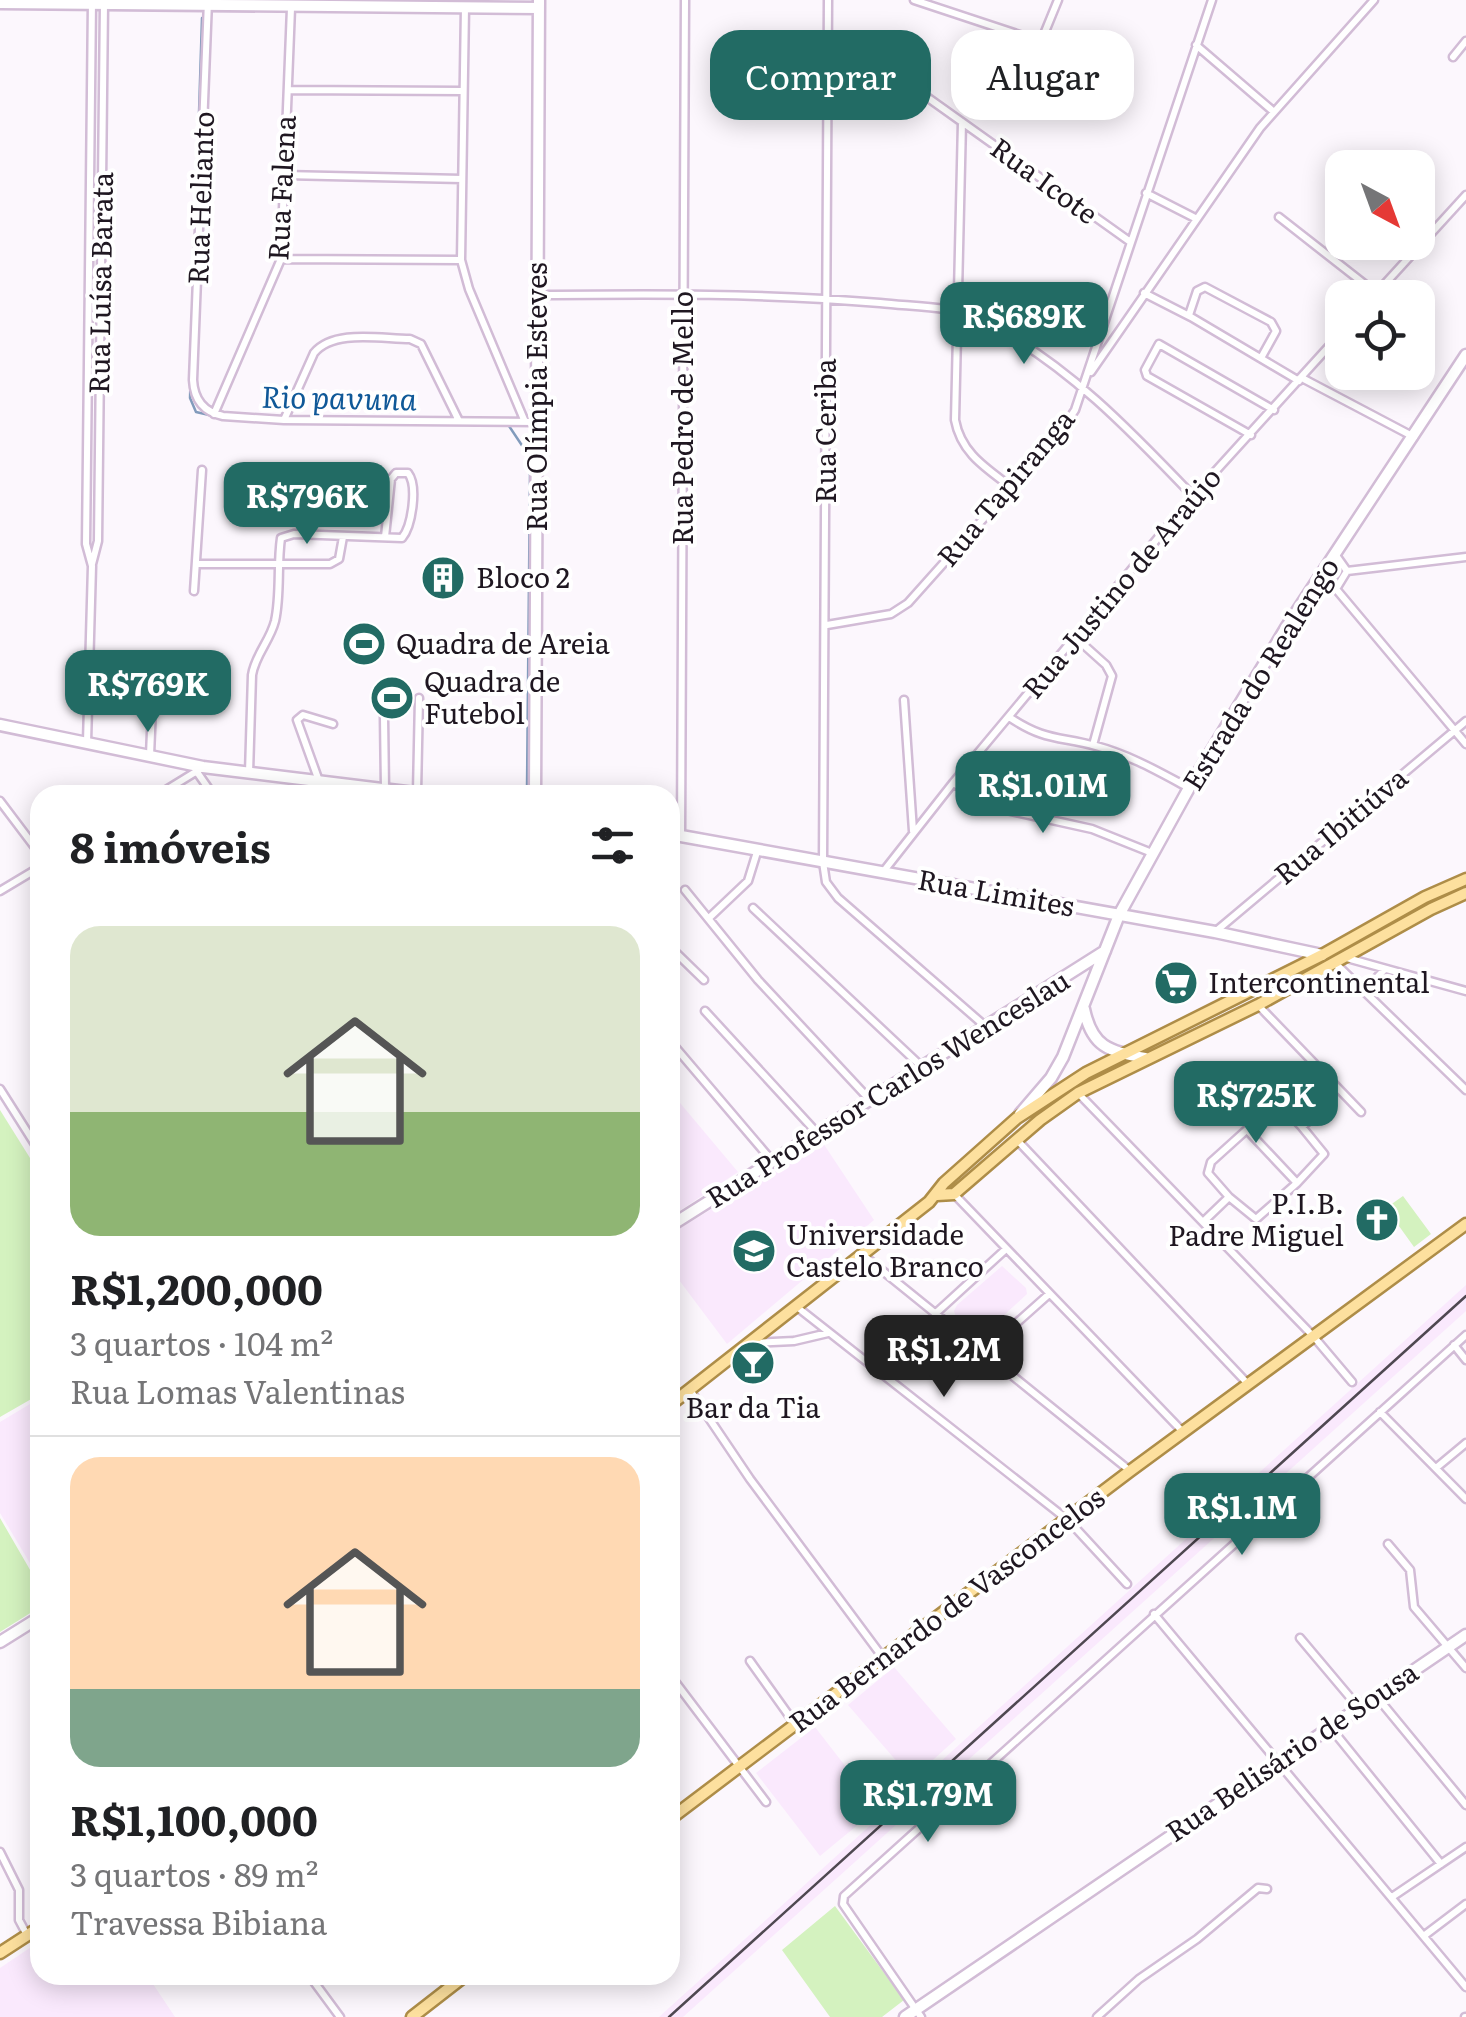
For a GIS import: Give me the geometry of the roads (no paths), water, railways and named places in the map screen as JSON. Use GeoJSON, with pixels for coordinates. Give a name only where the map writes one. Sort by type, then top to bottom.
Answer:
{"type":"FeatureCollection","features":[{"type":"Feature","properties":{"kind":"main road"},"geometry":{"type":"LineString","coordinates":[[680,1398],[937,1195],[944,1183],[1016,1118],[1122,1053],[1322,955],[1424,897],[1466,880]]}},
{"type":"Feature","properties":{"kind":"main road"},"geometry":{"type":"LineString","coordinates":[[937,1195],[954,1194],[1078,1093],[1258,1005],[1466,893]]}},
{"type":"Feature","properties":{"kind":"main road","name":"Rua Bernardo de Vasconcelos"},"geometry":{"type":"LineString","coordinates":[[680,1811],[1130,1471],[1466,1224]]}},
{"type":"Feature","properties":{"kind":"main road"},"geometry":{"type":"LineString","coordinates":[[0,1953],[30,1933]]}},
{"type":"Feature","properties":{"kind":"main road"},"geometry":{"type":"LineString","coordinates":[[412,2017],[453,1985]]}},
{"type":"Feature","properties":{"kind":"street","name":"Rua Pedro de Mello"},"geometry":{"type":"LineString","coordinates":[[677,785],[686,0]]}},
{"type":"Feature","properties":{"kind":"street","name":"Rua Ceriba"},"geometry":{"type":"LineString","coordinates":[[824,862],[828,0]]}},
{"type":"Feature","properties":{"kind":"street"},"geometry":{"type":"LineString","coordinates":[[914,0],[1003,30]]}},
{"type":"Feature","properties":{"kind":"street"},"geometry":{"type":"LineString","coordinates":[[1046,30],[1058,0]]}},
{"type":"Feature","properties":{"kind":"street","name":"Rua Tapiranga"},"geometry":{"type":"LineString","coordinates":[[827,625],[901,609],[1070,420],[1212,0]]}},
{"type":"Feature","properties":{"kind":"street"},"geometry":{"type":"LineString","coordinates":[[1084,384],[1195,218],[1274,112],[1374,0]]}},
{"type":"Feature","properties":{"kind":"street"},"geometry":{"type":"LineString","coordinates":[[0,2],[208,3],[291,8],[539,4]]}},
{"type":"Feature","properties":{"kind":"street","name":"Rua Luísa Barata"},"geometry":{"type":"LineString","coordinates":[[94,558],[86,544],[86,458],[98,2]]}},
{"type":"Feature","properties":{"kind":"street","name":"Rua Luísa Barata"},"geometry":{"type":"LineString","coordinates":[[87,742],[94,558],[98,2]]}},
{"type":"Feature","properties":{"kind":"street","name":"Rua Helianto"},"geometry":{"type":"LineString","coordinates":[[208,3],[193,380],[195,396],[214,414]]}},
{"type":"Feature","properties":{"kind":"street","name":"Rua Olímpia Esteves"},"geometry":{"type":"LineString","coordinates":[[535,785],[531,422],[538,295],[539,4]]}},
{"type":"Feature","properties":{"kind":"street"},"geometry":{"type":"LineString","coordinates":[[214,414],[284,420],[531,422],[469,289],[461,260],[465,7]]}},
{"type":"Feature","properties":{"kind":"street","name":"Rua Falena"},"geometry":{"type":"LineString","coordinates":[[214,414],[282,259],[291,8]]}},
{"type":"Feature","properties":{"kind":"street"},"geometry":{"type":"LineString","coordinates":[[1453,56],[1466,42]]}},
{"type":"Feature","properties":{"kind":"street"},"geometry":{"type":"LineString","coordinates":[[1196,44],[1274,112]]}},
{"type":"Feature","properties":{"kind":"street"},"geometry":{"type":"LineString","coordinates":[[288,90],[463,91]]}},
{"type":"Feature","properties":{"kind":"street","name":"Rua Icote"},"geometry":{"type":"LineString","coordinates":[[931,100],[1129,242]]}},
{"type":"Feature","properties":{"kind":"street"},"geometry":{"type":"LineString","coordinates":[[962,122],[956,310],[958,432],[972,456],[1011,487]]}},
{"type":"Feature","properties":{"kind":"street"},"geometry":{"type":"LineString","coordinates":[[284,175],[462,180]]}},
{"type":"Feature","properties":{"kind":"street"},"geometry":{"type":"LineString","coordinates":[[1146,193],[1195,218]]}},
{"type":"Feature","properties":{"kind":"street"},"geometry":{"type":"LineString","coordinates":[[1389,280],[1466,196]]}},
{"type":"Feature","properties":{"kind":"street"},"geometry":{"type":"LineString","coordinates":[[1279,216],[1355,280]]}},
{"type":"Feature","properties":{"kind":"street"},"geometry":{"type":"LineString","coordinates":[[282,259],[461,260]]}},
{"type":"Feature","properties":{"kind":"street"},"geometry":{"type":"LineString","coordinates":[[1189,316],[1197,291],[1205,287],[1271,322],[1276,331],[1261,358]]}},
{"type":"Feature","properties":{"kind":"street"},"geometry":{"type":"LineString","coordinates":[[1144,294],[1414,437]]}},
{"type":"Feature","properties":{"kind":"street"},"geometry":{"type":"LineString","coordinates":[[538,295],[825,298],[956,310],[996,328],[1084,384],[1193,496]]}},
{"type":"Feature","properties":{"kind":"street"},"geometry":{"type":"LineString","coordinates":[[284,420],[314,353],[321,344],[336,338],[410,340],[421,344],[460,421]]}},
{"type":"Feature","properties":{"kind":"street"},"geometry":{"type":"LineString","coordinates":[[1251,435],[1146,374],[1159,344],[1274,410]]}},
{"type":"Feature","properties":{"kind":"street","name":"Rua Justino de Araújo"},"geometry":{"type":"LineString","coordinates":[[882,873],[1193,496],[1325,351]]}},
{"type":"Feature","properties":{"kind":"street","name":"Estrada do Realengo"},"geometry":{"type":"LineString","coordinates":[[1016,1118],[1057,1069],[1119,915],[1189,788],[1312,589],[1466,355]]}},
{"type":"Feature","properties":{"kind":"street"},"geometry":{"type":"LineString","coordinates":[[194,592],[202,470]]}},
{"type":"Feature","properties":{"kind":"street"},"geometry":{"type":"LineString","coordinates":[[249,774],[252,674],[270,637],[277,610],[280,541],[283,536],[385,538],[406,535],[413,483],[408,473],[396,473],[391,479],[385,538]]}},
{"type":"Feature","properties":{"kind":"street"},"geometry":{"type":"LineString","coordinates":[[198,564],[279,566],[336,562],[343,537]]}},
{"type":"Feature","properties":{"kind":"street"},"geometry":{"type":"LineString","coordinates":[[1335,554],[1347,570]]}},
{"type":"Feature","properties":{"kind":"street"},"geometry":{"type":"LineString","coordinates":[[1347,570],[1466,556]]}},
{"type":"Feature","properties":{"kind":"street"},"geometry":{"type":"LineString","coordinates":[[1336,589],[1347,570]]}},
{"type":"Feature","properties":{"kind":"street"},"geometry":{"type":"LineString","coordinates":[[1312,589],[1336,589]]}},
{"type":"Feature","properties":{"kind":"street"},"geometry":{"type":"LineString","coordinates":[[1336,589],[1466,744]]}},
{"type":"Feature","properties":{"kind":"street"},"geometry":{"type":"LineString","coordinates":[[1076,638],[1106,665],[1112,676],[1093,745]]}},
{"type":"Feature","properties":{"kind":"street"},"geometry":{"type":"LineString","coordinates":[[150,756],[154,662]]}},
{"type":"Feature","properties":{"kind":"street"},"geometry":{"type":"LineString","coordinates":[[417,785],[419,698]]}},
{"type":"Feature","properties":{"kind":"street"},"geometry":{"type":"LineString","coordinates":[[904,700],[913,831]]}},
{"type":"Feature","properties":{"kind":"street"},"geometry":{"type":"LineString","coordinates":[[319,782],[298,720],[304,715],[333,724]]}},
{"type":"Feature","properties":{"kind":"street"},"geometry":{"type":"LineString","coordinates":[[384,717],[385,785]]}},
{"type":"Feature","properties":{"kind":"street"},"geometry":{"type":"LineString","coordinates":[[1009,717],[1040,736],[1093,745],[1132,758],[1189,788]]}},
{"type":"Feature","properties":{"kind":"street","name":"Rua Ibitiúva"},"geometry":{"type":"LineString","coordinates":[[1215,932],[1466,720]]}},
{"type":"Feature","properties":{"kind":"street"},"geometry":{"type":"LineString","coordinates":[[0,726],[87,742],[200,770],[344,785]]}},
{"type":"Feature","properties":{"kind":"street"},"geometry":{"type":"LineString","coordinates":[[175,785],[200,770]]}},
{"type":"Feature","properties":{"kind":"street"},"geometry":{"type":"LineString","coordinates":[[200,770],[208,785]]}},
{"type":"Feature","properties":{"kind":"street"},"geometry":{"type":"LineString","coordinates":[[953,783],[997,808],[1092,830],[1152,854]]}},
{"type":"Feature","properties":{"kind":"street"},"geometry":{"type":"LineString","coordinates":[[0,801],[30,841]]}},
{"type":"Feature","properties":{"kind":"street","name":"Rua Limites"},"geometry":{"type":"LineString","coordinates":[[680,836],[1215,932],[1322,955]]}},
{"type":"Feature","properties":{"kind":"street"},"geometry":{"type":"LineString","coordinates":[[708,918],[748,882],[757,852]]}},
{"type":"Feature","properties":{"kind":"street"},"geometry":{"type":"LineString","coordinates":[[824,862],[830,890],[986,1027]]}},
{"type":"Feature","properties":{"kind":"street"},"geometry":{"type":"LineString","coordinates":[[0,891],[30,872]]}},
{"type":"Feature","properties":{"kind":"street"},"geometry":{"type":"LineString","coordinates":[[685,890],[758,980],[871,1100]]}},
{"type":"Feature","properties":{"kind":"street"},"geometry":{"type":"LineString","coordinates":[[753,908],[923,1068]]}},
{"type":"Feature","properties":{"kind":"street","name":"Rua Professor Carlos Wenceslau"},"geometry":{"type":"LineString","coordinates":[[680,1220],[1105,951]]}},
{"type":"Feature","properties":{"kind":"street"},"geometry":{"type":"LineString","coordinates":[[680,957],[704,980]]}},
{"type":"Feature","properties":{"kind":"street"},"geometry":{"type":"LineString","coordinates":[[1340,960],[1466,991]]}},
{"type":"Feature","properties":{"kind":"street"},"geometry":{"type":"LineString","coordinates":[[1340,960],[1364,990],[1466,1090]]}},
{"type":"Feature","properties":{"kind":"street"},"geometry":{"type":"LineString","coordinates":[[1364,990],[1384,970]]}},
{"type":"Feature","properties":{"kind":"street"},"geometry":{"type":"LineString","coordinates":[[1072,972],[1088,974],[1092,984]]}},
{"type":"Feature","properties":{"kind":"street"},"geometry":{"type":"LineString","coordinates":[[1258,1005],[1361,1112]]}},
{"type":"Feature","properties":{"kind":"street"},"geometry":{"type":"LineString","coordinates":[[1084,1008],[1091,1034],[1109,1049],[1145,1058]]}},
{"type":"Feature","properties":{"kind":"street"},"geometry":{"type":"LineString","coordinates":[[705,1011],[818,1134]]}},
{"type":"Feature","properties":{"kind":"street"},"geometry":{"type":"LineString","coordinates":[[680,1053],[774,1162]]}},
{"type":"Feature","properties":{"kind":"street"},"geometry":{"type":"LineString","coordinates":[[0,1089],[30,1136]]}},
{"type":"Feature","properties":{"kind":"street"},"geometry":{"type":"LineString","coordinates":[[1078,1093],[1314,1337],[1352,1382]]}},
{"type":"Feature","properties":{"kind":"street"},"geometry":{"type":"LineString","coordinates":[[1277,1105],[1324,1154],[1256,1218],[1230,1197],[1207,1170],[1247,1130],[1277,1105]]}},
{"type":"Feature","properties":{"kind":"street"},"geometry":{"type":"LineString","coordinates":[[1302,1127],[1319,1111]]}},
{"type":"Feature","properties":{"kind":"street"},"geometry":{"type":"LineString","coordinates":[[1247,1130],[1297,1182]]}},
{"type":"Feature","properties":{"kind":"street"},"geometry":{"type":"LineString","coordinates":[[1018,1141],[1249,1385]]}},
{"type":"Feature","properties":{"kind":"street"},"geometry":{"type":"LineString","coordinates":[[944,1183],[1184,1432]]}},
{"type":"Feature","properties":{"kind":"street"},"geometry":{"type":"LineString","coordinates":[[1203,1222],[1230,1197]]}},
{"type":"Feature","properties":{"kind":"street"},"geometry":{"type":"LineString","coordinates":[[936,1313],[1006,1249]]}},
{"type":"Feature","properties":{"kind":"street"},"geometry":{"type":"LineString","coordinates":[[862,1254],[1130,1471]]}},
{"type":"Feature","properties":{"kind":"street"},"geometry":{"type":"LineString","coordinates":[[984,1352],[1048,1294]]}},
{"type":"Feature","properties":{"kind":"street"},"geometry":{"type":"LineString","coordinates":[[797,1308],[1069,1520],[1127,1584]]}},
{"type":"Feature","properties":{"kind":"street"},"geometry":{"type":"LineString","coordinates":[[750,1344],[794,1341],[830,1333]]}},
{"type":"Feature","properties":{"kind":"street"},"geometry":{"type":"LineString","coordinates":[[914,2015],[842,1904],[844,1896],[1466,1334]]}},
{"type":"Feature","properties":{"kind":"street"},"geometry":{"type":"LineString","coordinates":[[1454,1345],[1466,1360]]}},
{"type":"Feature","properties":{"kind":"street"},"geometry":{"type":"LineString","coordinates":[[690,1390],[750,1479],[887,1657]]}},
{"type":"Feature","properties":{"kind":"street"},"geometry":{"type":"LineString","coordinates":[[1380,1412],[1466,1499]]}},
{"type":"Feature","properties":{"kind":"street"},"geometry":{"type":"LineString","coordinates":[[1436,1468],[1466,1443]]}},
{"type":"Feature","properties":{"kind":"street"},"geometry":{"type":"LineString","coordinates":[[1388,1544],[1410,1570],[1414,1607],[1466,1668]]}},
{"type":"Feature","properties":{"kind":"street"},"geometry":{"type":"LineString","coordinates":[[1154,1614],[1466,1987]]}},
{"type":"Feature","properties":{"kind":"street"},"geometry":{"type":"LineString","coordinates":[[0,1642],[30,1623]]}},
{"type":"Feature","properties":{"kind":"street","name":"Rua Belisário de Sousa"},"geometry":{"type":"LineString","coordinates":[[914,2015],[1102,1880],[1466,1634]]}},
{"type":"Feature","properties":{"kind":"street"},"geometry":{"type":"LineString","coordinates":[[1300,1638],[1359,1708]]}},
{"type":"Feature","properties":{"kind":"street"},"geometry":{"type":"LineString","coordinates":[[750,1661],[796,1725]]}},
{"type":"Feature","properties":{"kind":"street"},"geometry":{"type":"LineString","coordinates":[[680,1689],[766,1802]]}},
{"type":"Feature","properties":{"kind":"street"},"geometry":{"type":"LineString","coordinates":[[1376,1696],[1466,1805]]}},
{"type":"Feature","properties":{"kind":"street"},"geometry":{"type":"LineString","coordinates":[[1330,1727],[1441,1864]]}},
{"type":"Feature","properties":{"kind":"street"},"geometry":{"type":"LineString","coordinates":[[1392,1897],[1466,1847]]}},
{"type":"Feature","properties":{"kind":"street"},"geometry":{"type":"LineString","coordinates":[[0,1852],[19,1890],[19,1920],[26,1935]]}},
{"type":"Feature","properties":{"kind":"street"},"geometry":{"type":"LineString","coordinates":[[1097,2017],[1258,1888],[1267,1888]]}},
{"type":"Feature","properties":{"kind":"street"},"geometry":{"type":"LineString","coordinates":[[1426,1935],[1466,1904]]}},
{"type":"Feature","properties":{"kind":"street"},"geometry":{"type":"LineString","coordinates":[[316,1985],[340,2017]]}},
{"type":"Feature","properties":{"kind":"waterway","name":"Rio pavuna"},"geometry":{"type":"LineString","coordinates":[[202,18],[190,398],[196,412],[218,417]]}},
{"type":"Feature","properties":{"kind":"waterway","name":"Rio pavuna"},"geometry":{"type":"LineString","coordinates":[[509,426],[527,453],[530,475],[527,785]]}},
{"type":"Feature","properties":{"kind":"railway"},"geometry":{"type":"LineString","coordinates":[[669,2017],[1466,1296]]}},
{"type":"Feature","properties":{"kind":"place","name":"Bloco 2"},"geometry":{"type":"Point","coordinates":[443,578]}},
{"type":"Feature","properties":{"kind":"place","name":"Quadra de Areia"},"geometry":{"type":"Point","coordinates":[364,644]}},
{"type":"Feature","properties":{"kind":"place","name":"Quadra de Futebol"},"geometry":{"type":"Point","coordinates":[392,698]}},
{"type":"Feature","properties":{"kind":"place","name":"Intercontinental"},"geometry":{"type":"Point","coordinates":[1176,983]}},
{"type":"Feature","properties":{"kind":"place","name":"P.I.B. Padre Miguel"},"geometry":{"type":"Point","coordinates":[1377,1220]}},
{"type":"Feature","properties":{"kind":"place","name":"Universidade Castelo Branco"},"geometry":{"type":"Point","coordinates":[754,1251]}},
{"type":"Feature","properties":{"kind":"place","name":"Bar da Tia"},"geometry":{"type":"Point","coordinates":[753,1363]}}]}
